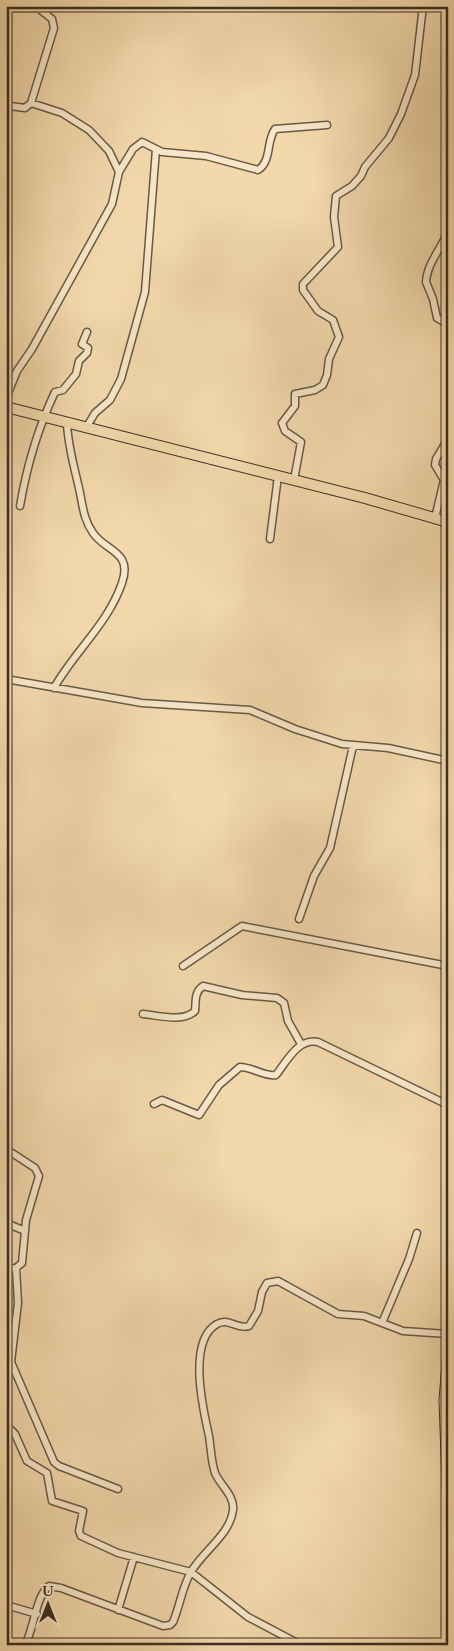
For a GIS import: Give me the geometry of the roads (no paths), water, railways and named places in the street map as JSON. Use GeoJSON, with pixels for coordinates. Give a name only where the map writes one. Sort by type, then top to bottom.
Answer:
{"type":"FeatureCollection","features":[{"type":"Feature","properties":{"kind":"main road"},"geometry":{"type":"LineString","coordinates":[[6,407],[294,480],[448,522]]}},
{"type":"Feature","properties":{"kind":"street"},"geometry":{"type":"LineString","coordinates":[[294,480],[301,442],[285,431],[282,422],[295,406],[295,394],[315,390],[323,385],[328,375],[329,359],[339,337],[333,320],[318,311],[303,290],[303,284],[338,247],[334,223],[336,196],[352,186],[361,176],[365,167],[389,138],[401,114],[415,75],[424,6]]}},
{"type":"Feature","properties":{"kind":"street"},"geometry":{"type":"LineString","coordinates":[[6,8],[38,8],[47,14],[54,23],[54,32],[31,103],[25,108],[15,106],[6,108]]}},
{"type":"Feature","properties":{"kind":"street"},"geometry":{"type":"LineString","coordinates":[[31,103],[62,113],[89,130],[109,151],[119,172]]}},
{"type":"Feature","properties":{"kind":"street"},"geometry":{"type":"LineString","coordinates":[[6,398],[17,372],[32,349],[112,204],[119,172],[139,144],[146,143],[162,152],[206,156],[258,170],[263,166],[268,156],[275,129],[327,126]]}},
{"type":"Feature","properties":{"kind":"street"},"geometry":{"type":"LineString","coordinates":[[86,428],[95,413],[110,400],[121,379],[145,292],[156,149]]}},
{"type":"Feature","properties":{"kind":"street"},"geometry":{"type":"LineString","coordinates":[[448,231],[444,242],[432,261],[426,282],[434,299],[437,318],[448,324]]}},
{"type":"Feature","properties":{"kind":"street"},"geometry":{"type":"LineString","coordinates":[[20,506],[26,469],[44,417],[55,392],[63,390],[76,374],[79,361],[87,353],[88,348],[82,344],[87,332]]}},
{"type":"Feature","properties":{"kind":"street"},"geometry":{"type":"LineString","coordinates":[[54,688],[67,667],[101,622],[124,577],[123,564],[119,554],[94,535],[84,516],[70,460],[67,423]]}},
{"type":"Feature","properties":{"kind":"street"},"geometry":{"type":"LineString","coordinates":[[435,518],[444,480],[436,469],[436,459],[448,440]]}},
{"type":"Feature","properties":{"kind":"street"},"geometry":{"type":"LineString","coordinates":[[270,539],[278,476]]}},
{"type":"Feature","properties":{"kind":"street"},"geometry":{"type":"LineString","coordinates":[[6,679],[150,704],[250,710],[318,737],[353,746],[388,748],[448,761]]}},
{"type":"Feature","properties":{"kind":"street"},"geometry":{"type":"LineString","coordinates":[[299,919],[314,876],[330,848],[353,746]]}},
{"type":"Feature","properties":{"kind":"street"},"geometry":{"type":"LineString","coordinates":[[183,966],[242,926],[448,966]]}},
{"type":"Feature","properties":{"kind":"street"},"geometry":{"type":"LineString","coordinates":[[143,1014],[188,1016],[195,1011],[196,997],[198,990],[202,986],[242,995],[277,998],[284,1003],[288,1021],[301,1044]]}},
{"type":"Feature","properties":{"kind":"street"},"geometry":{"type":"LineString","coordinates":[[154,1104],[162,1100],[199,1115],[219,1085],[240,1067],[249,1067],[269,1076],[276,1075],[301,1044],[310,1041],[318,1042],[448,1105]]}},
{"type":"Feature","properties":{"kind":"street"},"geometry":{"type":"LineString","coordinates":[[6,1149],[38,1172],[39,1180],[28,1213],[23,1258],[20,1266],[6,1269]]}},
{"type":"Feature","properties":{"kind":"street"},"geometry":{"type":"LineString","coordinates":[[6,1223],[25,1230]]}},
{"type":"Feature","properties":{"kind":"street"},"geometry":{"type":"LineString","coordinates":[[382,1322],[403,1275],[417,1233]]}},
{"type":"Feature","properties":{"kind":"street"},"geometry":{"type":"LineString","coordinates":[[16,1268],[18,1303],[10,1362],[54,1462],[59,1466],[118,1489]]}},
{"type":"Feature","properties":{"kind":"street"},"geometry":{"type":"LineString","coordinates":[[25,1645],[42,1592],[49,1586],[61,1588],[163,1626],[170,1626],[176,1615],[191,1572],[224,1530],[234,1507],[212,1463],[198,1380],[202,1350],[211,1328],[220,1322],[226,1322],[239,1327],[249,1326],[258,1311],[263,1287],[267,1283],[278,1281],[338,1314],[364,1316],[403,1331],[448,1334]]}},
{"type":"Feature","properties":{"kind":"street"},"geometry":{"type":"LineString","coordinates":[[448,1351],[444,1415],[448,1513]]}},
{"type":"Feature","properties":{"kind":"street"},"geometry":{"type":"LineString","coordinates":[[7,1426],[15,1434],[21,1452],[27,1461],[47,1473],[52,1500],[83,1511],[79,1535],[118,1553],[191,1572],[248,1617],[301,1645]]}},
{"type":"Feature","properties":{"kind":"street"},"geometry":{"type":"LineString","coordinates":[[118,1610],[134,1557]]}},
{"type":"Feature","properties":{"kind":"street"},"geometry":{"type":"LineString","coordinates":[[6,1605],[36,1614]]}}]}
